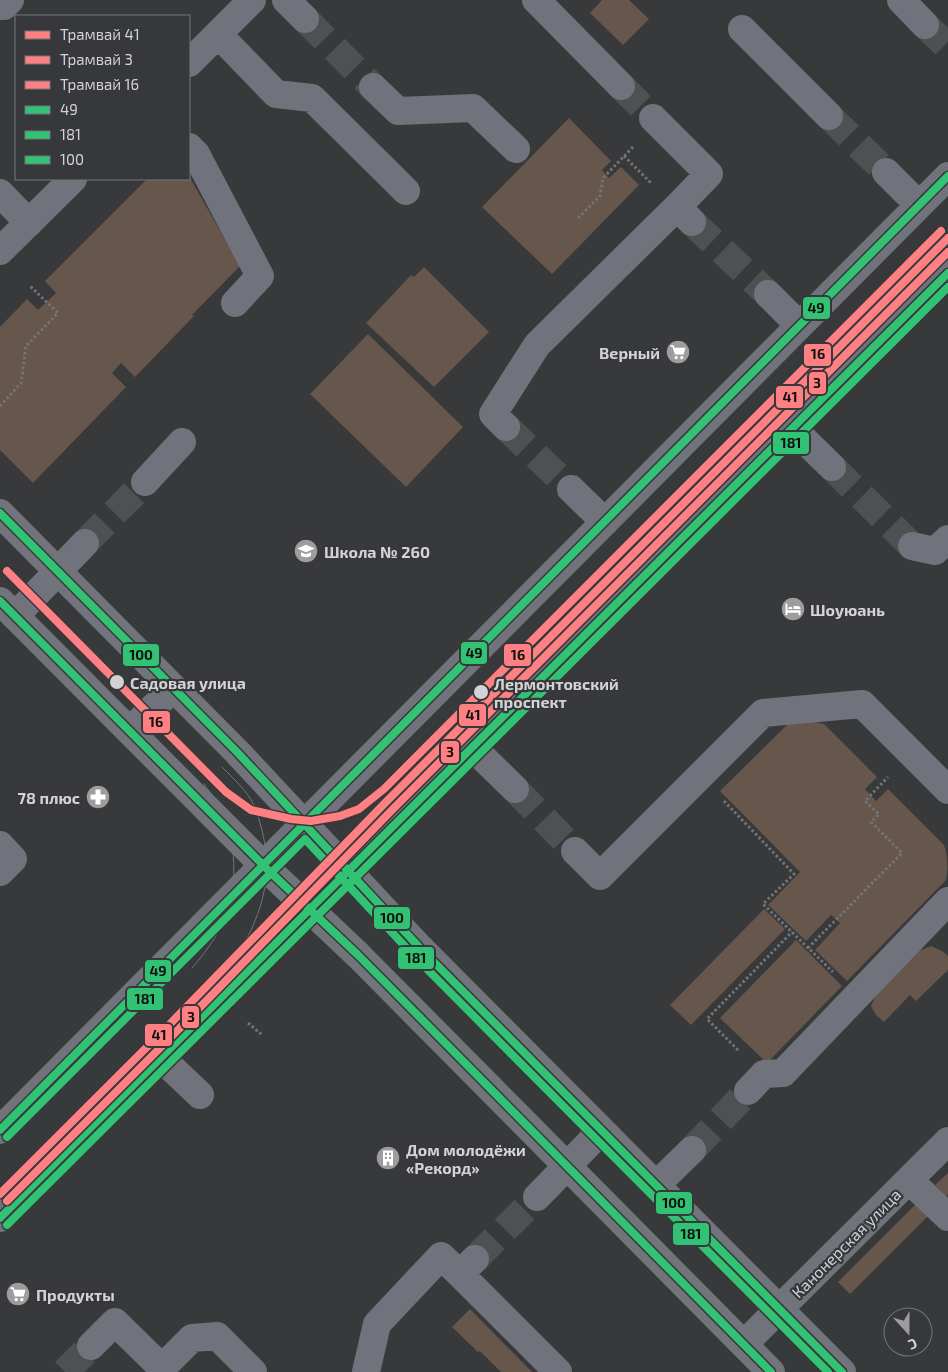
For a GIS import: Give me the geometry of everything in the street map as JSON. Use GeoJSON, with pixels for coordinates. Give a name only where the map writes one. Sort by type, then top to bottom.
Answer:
{"type":"FeatureCollection","features":[{"type":"Feature","properties":{"kind":"main road"},"geometry":{"type":"LineString","coordinates":[[2,520],[58,571],[237,752],[420,948],[842,1372]]}},
{"type":"Feature","properties":{"kind":"main road"},"geometry":{"type":"LineString","coordinates":[[8,608],[263,866],[358,955],[771,1372]]}},
{"type":"Feature","properties":{"kind":"street"},"geometry":{"type":"LineString","coordinates":[[0,6],[4,6],[10,0]]}},
{"type":"Feature","properties":{"kind":"street"},"geometry":{"type":"LineString","coordinates":[[190,62],[252,0]]}},
{"type":"Feature","properties":{"kind":"street"},"geometry":{"type":"LineString","coordinates":[[286,0],[305,19]]}},
{"type":"Feature","properties":{"kind":"street"},"geometry":{"type":"LineString","coordinates":[[536,0],[621,86]]}},
{"type":"Feature","properties":{"kind":"street"},"geometry":{"type":"LineString","coordinates":[[901,0],[925,25]]}},
{"type":"Feature","properties":{"kind":"street"},"geometry":{"type":"LineString","coordinates":[[742,29],[829,116]]}},
{"type":"Feature","properties":{"kind":"street"},"geometry":{"type":"LineString","coordinates":[[218,34],[276,94],[312,98],[406,191]]}},
{"type":"Feature","properties":{"kind":"street"},"geometry":{"type":"LineString","coordinates":[[373,87],[398,111],[473,108],[516,150]]}},
{"type":"Feature","properties":{"kind":"street"},"geometry":{"type":"LineString","coordinates":[[506,427],[493,414],[537,345],[684,215],[709,174],[655,120]]}},
{"type":"Feature","properties":{"kind":"street"},"geometry":{"type":"LineString","coordinates":[[190,148],[196,154],[260,276],[235,303]]}},
{"type":"Feature","properties":{"kind":"street"},"geometry":{"type":"LineString","coordinates":[[886,172],[919,205]]}},
{"type":"Feature","properties":{"kind":"street"},"geometry":{"type":"LineString","coordinates":[[3,1121],[305,825],[948,176]]}},
{"type":"Feature","properties":{"kind":"street"},"geometry":{"type":"LineString","coordinates":[[0,251],[71,180]]}},
{"type":"Feature","properties":{"kind":"street"},"geometry":{"type":"LineString","coordinates":[[0,193],[29,223]]}},
{"type":"Feature","properties":{"kind":"street"},"geometry":{"type":"LineString","coordinates":[[0,1218],[948,273]]}},
{"type":"Feature","properties":{"kind":"street"},"geometry":{"type":"LineString","coordinates":[[768,294],[799,326]]}},
{"type":"Feature","properties":{"kind":"street"},"geometry":{"type":"LineString","coordinates":[[792,428],[832,468]]}},
{"type":"Feature","properties":{"kind":"street"},"geometry":{"type":"LineString","coordinates":[[144,482],[182,442]]}},
{"type":"Feature","properties":{"kind":"street"},"geometry":{"type":"LineString","coordinates":[[571,489],[605,522]]}},
{"type":"Feature","properties":{"kind":"street"},"geometry":{"type":"LineString","coordinates":[[912,546],[936,551],[948,539]]}},
{"type":"Feature","properties":{"kind":"street"},"geometry":{"type":"LineString","coordinates":[[8,608],[58,571],[85,543]]}},
{"type":"Feature","properties":{"kind":"street"},"geometry":{"type":"LineString","coordinates":[[130,731],[173,688]]}},
{"type":"Feature","properties":{"kind":"street"},"geometry":{"type":"LineString","coordinates":[[575,851],[600,876],[763,713],[862,704],[948,790]]}},
{"type":"Feature","properties":{"kind":"street"},"geometry":{"type":"LineString","coordinates":[[472,747],[514,789]]}},
{"type":"Feature","properties":{"kind":"street"},"geometry":{"type":"LineString","coordinates":[[0,846],[13,858],[0,872]]}},
{"type":"Feature","properties":{"kind":"street"},"geometry":{"type":"LineString","coordinates":[[756,1083],[783,1073],[948,901]]}},
{"type":"Feature","properties":{"kind":"street"},"geometry":{"type":"LineString","coordinates":[[160,1057],[200,1095]]}},
{"type":"Feature","properties":{"kind":"street"},"geometry":{"type":"LineString","coordinates":[[537,1197],[602,1131]]}},
{"type":"Feature","properties":{"kind":"street","name":"Канонерская улица"},"geometry":{"type":"LineString","coordinates":[[744,1344],[948,1141]]}},
{"type":"Feature","properties":{"kind":"street"},"geometry":{"type":"LineString","coordinates":[[656,1185],[692,1150]]}},
{"type":"Feature","properties":{"kind":"street"},"geometry":{"type":"LineString","coordinates":[[909,1180],[948,1217]]}},
{"type":"Feature","properties":{"kind":"street"},"geometry":{"type":"LineString","coordinates":[[366,1372],[377,1324],[441,1256],[468,1267],[558,1372]]}},
{"type":"Feature","properties":{"kind":"street"},"geometry":{"type":"LineString","coordinates":[[91,1346],[115,1322],[162,1368],[192,1338],[217,1336],[253,1372]]}},
{"type":"Feature","properties":{"kind":"path"},"geometry":{"type":"LineString","coordinates":[[578,218],[600,196],[603,178],[655,120]]}},
{"type":"Feature","properties":{"kind":"path"},"geometry":{"type":"LineString","coordinates":[[0,406],[21,384],[26,346],[58,314],[30,285]]}},
{"type":"Feature","properties":{"kind":"path"},"geometry":{"type":"LineString","coordinates":[[808,948],[902,853],[871,822],[878,814],[865,801],[911,753]]}},
{"type":"Feature","properties":{"kind":"path"},"geometry":{"type":"LineString","coordinates":[[700,776],[794,874],[764,904],[857,995]]}},
{"type":"Feature","properties":{"kind":"path"},"geometry":{"type":"LineString","coordinates":[[756,1083],[706,1020],[792,932]]}},
{"type":"Feature","properties":{"kind":"path"},"geometry":{"type":"LineString","coordinates":[[248,1023],[261,1034]]}},
{"type":"Feature","properties":{"kind":"shaded area"},"geometry":{"type":"Polygon","coordinates":[[[602,0],[629,0],[649,19],[623,45],[590,13],[602,0]]]}},
{"type":"Feature","properties":{"kind":"shaded area"},"geometry":{"type":"Polygon","coordinates":[[[569,118],[611,161],[602,170],[609,178],[621,167],[639,185],[552,274],[482,207],[569,118]]]}},
{"type":"Feature","properties":{"kind":"shaded area"},"geometry":{"type":"Polygon","coordinates":[[[190,178],[240,266],[135,377],[121,363],[112,373],[126,387],[33,483],[0,450],[0,327],[27,299],[38,310],[56,293],[45,281],[146,180],[190,180],[190,178]]]}},
{"type":"Feature","properties":{"kind":"shaded area"},"geometry":{"type":"Polygon","coordinates":[[[424,267],[489,332],[434,387],[366,323],[411,275],[414,277],[424,267]]]}},
{"type":"Feature","properties":{"kind":"shaded area"},"geometry":{"type":"Polygon","coordinates":[[[368,334],[463,427],[406,487],[310,394],[368,334]]]}},
{"type":"Feature","properties":{"kind":"shaded area"},"geometry":{"type":"Polygon","coordinates":[[[794,718],[824,724],[877,777],[865,789],[876,801],[888,789],[944,845],[946,853],[946,880],[847,981],[815,950],[840,923],[831,915],[806,941],[768,905],[800,872],[720,791],[794,718]]]}},
{"type":"Feature","properties":{"kind":"shaded area"},"geometry":{"type":"Polygon","coordinates":[[[764,909],[785,929],[691,1025],[670,1005],[764,909]]]}},
{"type":"Feature","properties":{"kind":"shaded area"},"geometry":{"type":"Polygon","coordinates":[[[796,940],[842,986],[767,1063],[720,1018],[796,940]]]}},
{"type":"Feature","properties":{"kind":"shaded area"},"geometry":{"type":"Polygon","coordinates":[[[931,946],[948,956],[948,970],[916,1001],[910,995],[884,1022],[876,1015],[871,1006],[875,997],[919,951],[931,946]]]}},
{"type":"Feature","properties":{"kind":"shaded area"},"geometry":{"type":"Polygon","coordinates":[[[948,1173],[948,1194],[946,1196],[935,1185],[948,1173]]]}},
{"type":"Feature","properties":{"kind":"shaded area"},"geometry":{"type":"Polygon","coordinates":[[[916,1204],[928,1216],[850,1294],[838,1282],[916,1204]]]}},
{"type":"Feature","properties":{"kind":"shaded area"},"geometry":{"type":"Polygon","coordinates":[[[470,1309],[532,1372],[501,1372],[452,1327],[470,1309]]]}},
{"type":"Feature","properties":{"kind":"tunnel"},"geometry":{"type":"LineString","coordinates":[[305,19],[373,87]]}},
{"type":"Feature","properties":{"kind":"tunnel"},"geometry":{"type":"LineString","coordinates":[[925,25],[948,47]]}},
{"type":"Feature","properties":{"kind":"tunnel"},"geometry":{"type":"LineString","coordinates":[[621,86],[653,118]]}},
{"type":"Feature","properties":{"kind":"tunnel"},"geometry":{"type":"LineString","coordinates":[[829,116],[886,172]]}},
{"type":"Feature","properties":{"kind":"tunnel"},"geometry":{"type":"LineString","coordinates":[[692,222],[768,294]]}},
{"type":"Feature","properties":{"kind":"tunnel"},"geometry":{"type":"LineString","coordinates":[[506,427],[571,489]]}},
{"type":"Feature","properties":{"kind":"tunnel"},"geometry":{"type":"LineString","coordinates":[[832,467],[912,546]]}},
{"type":"Feature","properties":{"kind":"tunnel"},"geometry":{"type":"LineString","coordinates":[[85,543],[145,482]]}},
{"type":"Feature","properties":{"kind":"tunnel"},"geometry":{"type":"LineString","coordinates":[[515,789],[575,851]]}},
{"type":"Feature","properties":{"kind":"tunnel"},"geometry":{"type":"LineString","coordinates":[[692,1150],[748,1091]]}},
{"type":"Feature","properties":{"kind":"tunnel"},"geometry":{"type":"LineString","coordinates":[[475,1259],[537,1197]]}},
{"type":"Feature","properties":{"kind":"tunnel"},"geometry":{"type":"LineString","coordinates":[[65,1372],[91,1346]]}},
{"type":"Feature","properties":{"kind":"tram line","name":"16"},"geometry":{"type":"LineString","coordinates":[[7,571],[226,792],[251,810],[291,819],[311,821],[340,816],[359,809],[384,789],[941,231]]}},
{"type":"Feature","properties":{"kind":"tram line","name":"41"},"geometry":{"type":"LineString","coordinates":[[0,1194],[168,1026],[387,801],[948,238]]}},
{"type":"Feature","properties":{"kind":"tram line","name":"3"},"geometry":{"type":"LineString","coordinates":[[7,1201],[175,1033],[394,808],[948,252]]}},
{"type":"Feature","properties":{"kind":"tram line"},"geometry":{"type":"LineString","coordinates":[[222,767],[244,790],[255,807],[266,850],[267,863],[262,902],[250,932],[234,957]]}},
{"type":"Feature","properties":{"kind":"tram line"},"geometry":{"type":"LineString","coordinates":[[192,968],[219,930],[231,898],[234,870],[231,843],[224,816],[204,784]]}},
{"type":"Feature","properties":{"kind":"transit line","name":"49"},"geometry":{"type":"LineString","coordinates":[[0,1130],[948,176]]}},
{"type":"Feature","properties":{"kind":"transit line","name":"49"},"geometry":{"type":"LineString","coordinates":[[0,1218],[948,273]]}},
{"type":"Feature","properties":{"kind":"transit line","name":"181"},"geometry":{"type":"LineString","coordinates":[[7,1225],[948,287]]}},
{"type":"Feature","properties":{"kind":"transit line","name":"100"},"geometry":{"type":"LineString","coordinates":[[0,513],[237,752],[420,948],[842,1372]]}},
{"type":"Feature","properties":{"kind":"transit line","name":"100"},"geometry":{"type":"LineString","coordinates":[[0,601],[268,870],[358,955],[771,1372]]}},
{"type":"Feature","properties":{"kind":"transit line","name":"181"},"geometry":{"type":"LineString","coordinates":[[7,1137],[305,839],[413,955],[828,1372]]}},
{"type":"Feature","properties":{"kind":"place","name":"Верный"},"geometry":{"type":"Point","coordinates":[678,352]}},
{"type":"Feature","properties":{"kind":"place","name":"Школа № 260"},"geometry":{"type":"Point","coordinates":[306,551]}},
{"type":"Feature","properties":{"kind":"place","name":"Шоуюань"},"geometry":{"type":"Point","coordinates":[793,609]}},
{"type":"Feature","properties":{"kind":"place","name":"Садовая улица"},"geometry":{"type":"Point","coordinates":[117,682]}},
{"type":"Feature","properties":{"kind":"place","name":"Лермонтовский проспект"},"geometry":{"type":"Point","coordinates":[481,692]}},
{"type":"Feature","properties":{"kind":"place","name":"78 плюс"},"geometry":{"type":"Point","coordinates":[98,797]}},
{"type":"Feature","properties":{"kind":"place","name":"Дом молодёжи «Рекорд»"},"geometry":{"type":"Point","coordinates":[388,1158]}},
{"type":"Feature","properties":{"kind":"place","name":"Продукты"},"geometry":{"type":"Point","coordinates":[18,1294]}}]}
